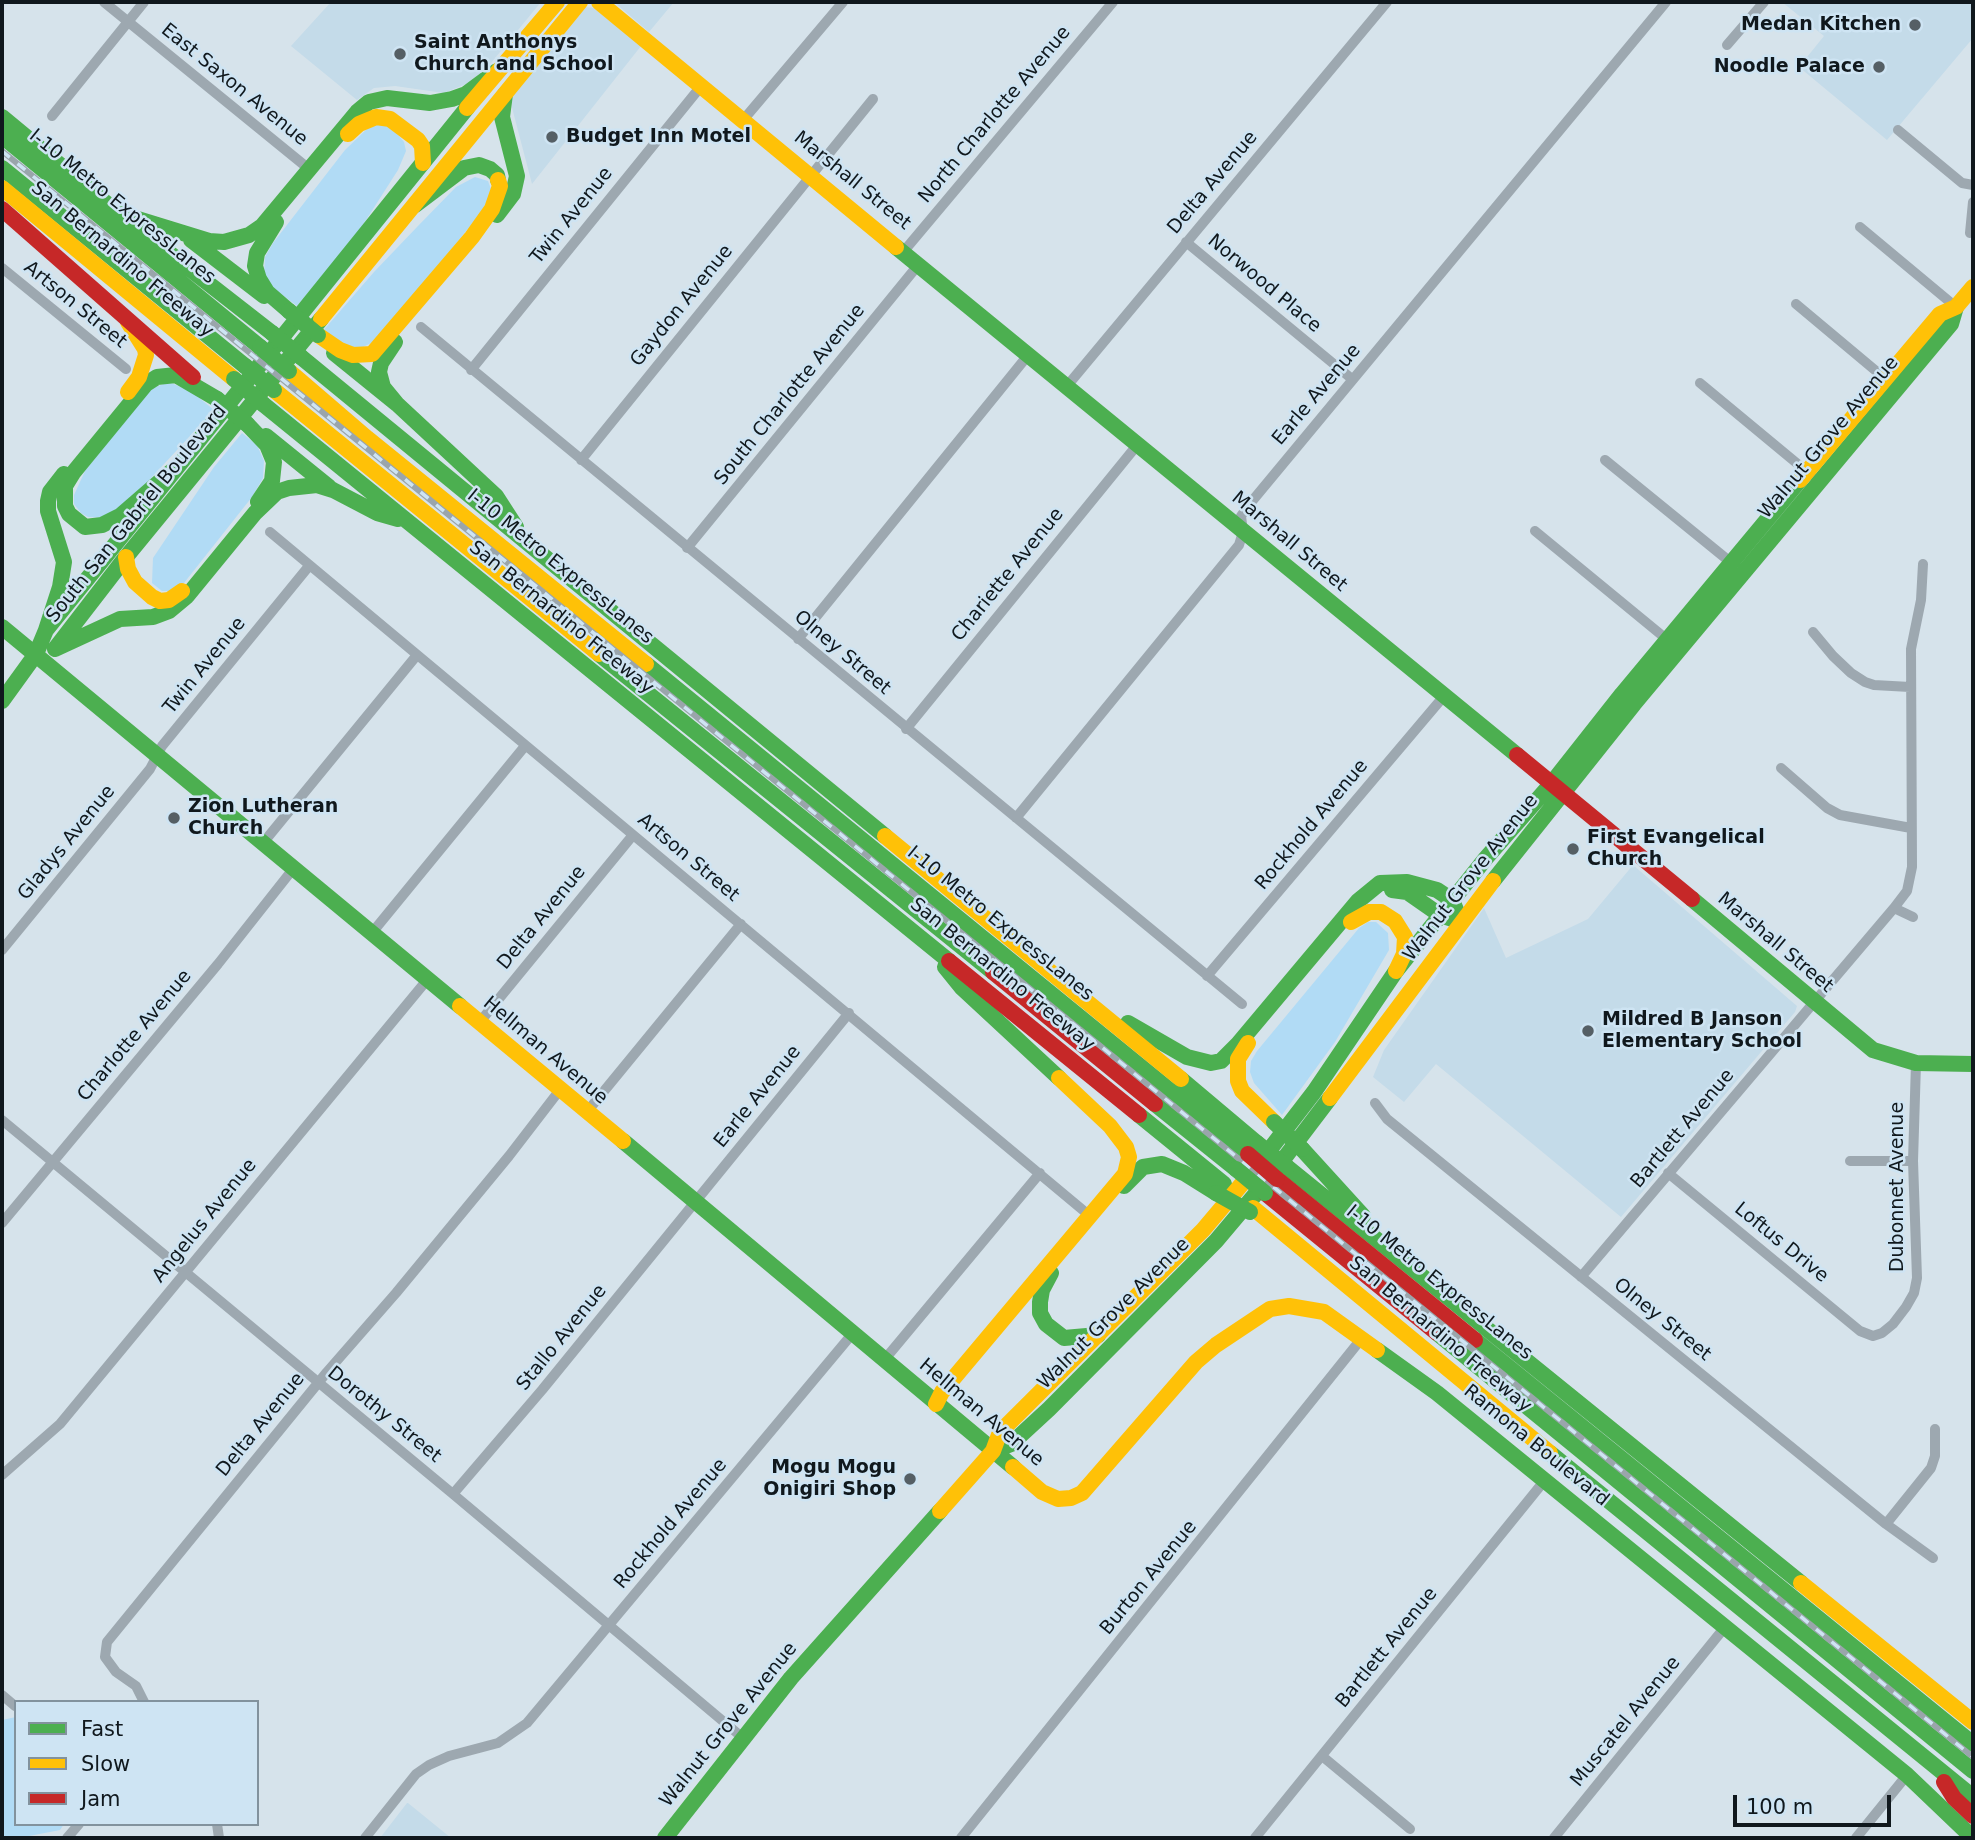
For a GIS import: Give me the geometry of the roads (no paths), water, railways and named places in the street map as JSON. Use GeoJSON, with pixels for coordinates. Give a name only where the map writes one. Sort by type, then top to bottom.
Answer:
{"type":"FeatureCollection","features":[{"type":"Feature","properties":{"kind":"main road","name":"South San Gabriel Boulevard"},"geometry":{"type":"LineString","coordinates":[[36,654],[46,630],[173,470],[497,71],[557,2]]}},
{"type":"Feature","properties":{"kind":"main road","name":"South San Gabriel Boulevard"},"geometry":{"type":"LineString","coordinates":[[36,654],[55,649],[126,557],[580,2]]}},
{"type":"Feature","properties":{"kind":"main road","name":"Marshall Street"},"geometry":{"type":"LineString","coordinates":[[599,2],[1873,1050],[1916,1063],[1973,1064]]}},
{"type":"Feature","properties":{"kind":"main road"},"geometry":{"type":"LineString","coordinates":[[118,213],[209,241],[224,242],[249,235],[262,226],[357,112],[369,102],[387,97],[430,103],[452,99],[466,94],[497,71]]}},
{"type":"Feature","properties":{"kind":"main road"},"geometry":{"type":"LineString","coordinates":[[397,404],[380,380],[381,363],[391,346],[504,207],[516,185],[516,166],[504,132],[502,117],[505,94]]}},
{"type":"Feature","properties":{"kind":"main road","name":"San Bernardino Freeway"},"geometry":{"type":"LineString","coordinates":[[2,117],[118,213],[272,333],[1081,996],[1252,1149]]}},
{"type":"Feature","properties":{"kind":"main road"},"geometry":{"type":"LineString","coordinates":[[415,205],[464,168],[479,165],[497,175],[500,186],[492,209],[472,237],[372,354],[353,355],[340,350],[267,292],[259,279],[255,266],[257,253],[268,232],[349,131],[376,117],[390,119],[418,140],[422,146],[423,163]]}},
{"type":"Feature","properties":{"kind":"main road","name":"I-10 Metro ExpressLanes"},"geometry":{"type":"LineString","coordinates":[[2,136],[367,438],[1282,1173],[1973,1744]]}},
{"type":"Feature","properties":{"kind":"main road","name":"I-10 Metro ExpressLanes"},"geometry":{"type":"LineString","coordinates":[[2,168],[1973,1771]]}},
{"type":"Feature","properties":{"kind":"main road","name":"San Bernardino Freeway"},"geometry":{"type":"LineString","coordinates":[[2,188],[406,521],[915,932],[1220,1189],[1255,1211],[1973,1797]]}},
{"type":"Feature","properties":{"kind":"main road"},"geometry":{"type":"LineString","coordinates":[[2,209],[128,323],[247,424],[267,444],[272,454],[274,470],[266,491],[205,567],[177,595],[160,601],[152,597],[135,582],[128,569],[126,557]]}},
{"type":"Feature","properties":{"kind":"main road"},"geometry":{"type":"LineString","coordinates":[[177,230],[264,296],[289,311]]}},
{"type":"Feature","properties":{"kind":"main road","name":"Walnut Grove Avenue"},"geometry":{"type":"LineString","coordinates":[[993,1451],[1012,1444],[1049,1409],[1216,1241],[1270,1177],[1461,922],[1556,789],[1891,384],[1940,314],[1956,307],[1973,287]]}},
{"type":"Feature","properties":{"kind":"main road"},"geometry":{"type":"LineString","coordinates":[[46,630],[60,587],[64,562],[48,511],[48,501],[57,482],[139,377],[146,355],[128,323]]}},
{"type":"Feature","properties":{"kind":"main road"},"geometry":{"type":"LineString","coordinates":[[318,335],[336,355],[397,404],[496,496],[528,545]]}},
{"type":"Feature","properties":{"kind":"main road"},"geometry":{"type":"LineString","coordinates":[[173,470],[120,516],[102,525],[85,527],[69,514],[65,506],[65,486],[73,473],[146,384],[157,377],[176,375],[217,399]]}},
{"type":"Feature","properties":{"kind":"main road"},"geometry":{"type":"LineString","coordinates":[[247,424],[260,430],[333,490]]}},
{"type":"Feature","properties":{"kind":"main road"},"geometry":{"type":"LineString","coordinates":[[55,649],[109,622],[153,617],[169,611],[187,596],[255,513],[277,492],[317,485],[333,490],[376,513],[406,521]]}},
{"type":"Feature","properties":{"kind":"main road","name":"Hellman Avenue"},"geometry":{"type":"LineString","coordinates":[[2,627],[1042,1492],[1065,1499]]}},
{"type":"Feature","properties":{"kind":"main road"},"geometry":{"type":"LineString","coordinates":[[2,701],[36,654]]}},
{"type":"Feature","properties":{"kind":"main road","name":"Walnut Grove Avenue"},"geometry":{"type":"LineString","coordinates":[[665,1838],[791,1678],[993,1451],[1000,1432],[1203,1230],[1314,1092],[1396,971],[1452,900],[1556,789]]}},
{"type":"Feature","properties":{"kind":"main road"},"geometry":{"type":"LineString","coordinates":[[1081,996],[1187,1057],[1211,1063],[1221,1061],[1238,1044],[1368,891],[1380,883],[1407,882],[1437,890],[1452,900],[1461,922]]}},
{"type":"Feature","properties":{"kind":"main road"},"geometry":{"type":"LineString","coordinates":[[1404,1260],[1302,1149],[1242,1091],[1237,1073],[1238,1059],[1247,1043],[1375,897],[1391,890],[1408,892],[1440,915],[1461,922]]}},
{"type":"Feature","properties":{"kind":"main road"},"geometry":{"type":"LineString","coordinates":[[1351,922],[1369,912],[1381,912],[1395,922],[1405,937],[1404,954],[1396,971]]}},
{"type":"Feature","properties":{"kind":"main road"},"geometry":{"type":"LineString","coordinates":[[915,932],[962,988],[1111,1126],[1126,1147],[1129,1157],[1125,1174],[942,1392],[936,1404]]}},
{"type":"Feature","properties":{"kind":"main road"},"geometry":{"type":"LineString","coordinates":[[936,1404],[947,1396],[1143,1167],[1153,1164],[1172,1167],[1220,1189]]}},
{"type":"Feature","properties":{"kind":"main road","name":"San Bernardino Freeway"},"geometry":{"type":"LineString","coordinates":[[1282,1173],[1404,1260],[1973,1722]]}},
{"type":"Feature","properties":{"kind":"main road"},"geometry":{"type":"LineString","coordinates":[[1051,1273],[1042,1290],[1040,1303],[1040,1313],[1046,1324],[1064,1338],[1098,1335]]}},
{"type":"Feature","properties":{"kind":"main road","name":"Ramona Boulevard"},"geometry":{"type":"LineString","coordinates":[[1065,1499],[1082,1493],[1196,1363],[1238,1329],[1270,1309],[1289,1306],[1324,1312],[1437,1393],[1545,1480],[1907,1775],[1973,1838]]}},
{"type":"Feature","properties":{"kind":"main road"},"geometry":{"type":"LineString","coordinates":[[1931,1764],[1954,1798],[1973,1816]]}},
{"type":"Feature","properties":{"kind":"street","name":"East Saxon Avenue"},"geometry":{"type":"LineString","coordinates":[[104,2],[309,169]]}},
{"type":"Feature","properties":{"kind":"street"},"geometry":{"type":"LineString","coordinates":[[52,116],[144,2]]}},
{"type":"Feature","properties":{"kind":"street"},"geometry":{"type":"LineString","coordinates":[[744,119],[843,2]]}},
{"type":"Feature","properties":{"kind":"street","name":"North Charlotte Avenue"},"geometry":{"type":"LineString","coordinates":[[904,251],[1113,2]]}},
{"type":"Feature","properties":{"kind":"street","name":"Delta Avenue"},"geometry":{"type":"LineString","coordinates":[[1067,386],[1387,2]]}},
{"type":"Feature","properties":{"kind":"street","name":"Earle Avenue"},"geometry":{"type":"LineString","coordinates":[[1016,818],[1239,545],[1243,531],[1241,516],[1666,2]]}},
{"type":"Feature","properties":{"kind":"street"},"geometry":{"type":"LineString","coordinates":[[1727,45],[1764,2]]}},
{"type":"Feature","properties":{"kind":"street","name":"Twin Avenue"},"geometry":{"type":"LineString","coordinates":[[471,370],[702,85]]}},
{"type":"Feature","properties":{"kind":"street","name":"Gaydon Avenue"},"geometry":{"type":"LineString","coordinates":[[581,460],[873,99]]}},
{"type":"Feature","properties":{"kind":"street"},"geometry":{"type":"LineString","coordinates":[[1898,130],[1962,183],[1973,185]]}},
{"type":"Feature","properties":{"kind":"street"},"geometry":{"type":"LineString","coordinates":[[1970,233],[1973,202]]}},
{"type":"Feature","properties":{"kind":"street"},"geometry":{"type":"LineString","coordinates":[[1860,227],[1956,307]]}},
{"type":"Feature","properties":{"kind":"street","name":"Norwood Place"},"geometry":{"type":"LineString","coordinates":[[1186,242],[1352,379]]}},
{"type":"Feature","properties":{"kind":"street","name":"South Charlotte Avenue"},"geometry":{"type":"LineString","coordinates":[[687,548],[919,264]]}},
{"type":"Feature","properties":{"kind":"street","name":"Artson Street"},"geometry":{"type":"LineString","coordinates":[[2,268],[125,369]]}},
{"type":"Feature","properties":{"kind":"street"},"geometry":{"type":"LineString","coordinates":[[1796,304],[1891,384]]}},
{"type":"Feature","properties":{"kind":"street","name":"Olney Street"},"geometry":{"type":"LineString","coordinates":[[421,327],[1242,1004]]}},
{"type":"Feature","properties":{"kind":"street"},"geometry":{"type":"LineString","coordinates":[[798,639],[1029,355]]}},
{"type":"Feature","properties":{"kind":"street"},"geometry":{"type":"LineString","coordinates":[[1700,383],[1814,477]]}},
{"type":"Feature","properties":{"kind":"street","name":"Chariette Avenue"},"geometry":{"type":"LineString","coordinates":[[906,729],[1138,444]]}},
{"type":"Feature","properties":{"kind":"street"},"geometry":{"type":"LineString","coordinates":[[1605,460],[1738,568]]}},
{"type":"Feature","properties":{"kind":"street"},"geometry":{"type":"LineString","coordinates":[[1535,531],[1673,645]]}},
{"type":"Feature","properties":{"kind":"street","name":"Artson Street"},"geometry":{"type":"LineString","coordinates":[[270,532],[1084,1211]]}},
{"type":"Feature","properties":{"kind":"street","name":"Bartlett Avenue"},"geometry":{"type":"LineString","coordinates":[[1581,1277],[1907,891],[1912,867],[1911,649],[1921,600],[1923,564]]}},
{"type":"Feature","properties":{"kind":"street","name":"Twin Avenue"},"geometry":{"type":"LineString","coordinates":[[157,756],[162,746],[309,566]]}},
{"type":"Feature","properties":{"kind":"street"},"geometry":{"type":"LineString","coordinates":[[1813,632],[1842,665],[1865,682],[1910,687]]}},
{"type":"Feature","properties":{"kind":"street"},"geometry":{"type":"LineString","coordinates":[[263,844],[417,656]]}},
{"type":"Feature","properties":{"kind":"street","name":"Rockhold Avenue"},"geometry":{"type":"LineString","coordinates":[[1208,976],[1444,696]]}},
{"type":"Feature","properties":{"kind":"street"},"geometry":{"type":"LineString","coordinates":[[371,933],[525,746]]}},
{"type":"Feature","properties":{"kind":"street","name":"Gladys Avenue"},"geometry":{"type":"LineString","coordinates":[[2,950],[148,771],[157,756]]}},
{"type":"Feature","properties":{"kind":"street"},"geometry":{"type":"LineString","coordinates":[[1781,768],[1827,808],[1840,815],[1911,828]]}},
{"type":"Feature","properties":{"kind":"street","name":"Delta Avenue"},"geometry":{"type":"LineString","coordinates":[[479,1023],[633,835]]}},
{"type":"Feature","properties":{"kind":"street","name":"Charlotte Avenue"},"geometry":{"type":"LineString","coordinates":[[2,1223],[218,964],[293,869]]}},
{"type":"Feature","properties":{"kind":"street"},"geometry":{"type":"LineString","coordinates":[[1894,908],[1913,917]]}},
{"type":"Feature","properties":{"kind":"street"},"geometry":{"type":"LineString","coordinates":[[586,1113],[741,924]]}},
{"type":"Feature","properties":{"kind":"street","name":"Angelus Avenue"},"geometry":{"type":"LineString","coordinates":[[2,1475],[60,1424],[427,980]]}},
{"type":"Feature","properties":{"kind":"street","name":"Earle Avenue"},"geometry":{"type":"LineString","coordinates":[[695,1203],[849,1013]]}},
{"type":"Feature","properties":{"kind":"street","name":"Dubonnet Avenue"},"geometry":{"type":"LineString","coordinates":[[1873,1336],[1892,1325],[1906,1307],[1914,1293],[1917,1278],[1913,1161],[1916,1063]]}},
{"type":"Feature","properties":{"kind":"street","name":"Delta Avenue"},"geometry":{"type":"LineString","coordinates":[[143,1700],[136,1686],[117,1672],[106,1657],[107,1643],[318,1383],[440,1240],[559,1091]]}},
{"type":"Feature","properties":{"kind":"street","name":"Olney Street"},"geometry":{"type":"LineString","coordinates":[[1375,1102],[1387,1119],[1886,1524],[1933,1558]]}},
{"type":"Feature","properties":{"kind":"street","name":"Dorothy Street"},"geometry":{"type":"LineString","coordinates":[[2,1120],[744,1738]]}},
{"type":"Feature","properties":{"kind":"street"},"geometry":{"type":"LineString","coordinates":[[1850,1161],[1913,1161]]}},
{"type":"Feature","properties":{"kind":"street"},"geometry":{"type":"LineString","coordinates":[[885,1359],[1040,1173]]}},
{"type":"Feature","properties":{"kind":"street","name":"Loftus Drive"},"geometry":{"type":"LineString","coordinates":[[1668,1173],[1860,1331],[1873,1336]]}},
{"type":"Feature","properties":{"kind":"street","name":"Stallo Avenue"},"geometry":{"type":"LineString","coordinates":[[453,1494],[695,1203]]}},
{"type":"Feature","properties":{"kind":"street","name":"Rockhold Avenue"},"geometry":{"type":"LineString","coordinates":[[365,1838],[422,1769],[449,1756],[499,1743],[527,1723],[853,1333]]}},
{"type":"Feature","properties":{"kind":"street","name":"Burton Avenue"},"geometry":{"type":"LineString","coordinates":[[961,1838],[1362,1338]]}},
{"type":"Feature","properties":{"kind":"street"},"geometry":{"type":"LineString","coordinates":[[1886,1524],[1931,1468],[1936,1456],[1935,1429]]}},
{"type":"Feature","properties":{"kind":"street","name":"Bartlett Avenue"},"geometry":{"type":"LineString","coordinates":[[1255,1838],[1545,1480]]}},
{"type":"Feature","properties":{"kind":"street","name":"Muscatel Avenue"},"geometry":{"type":"LineString","coordinates":[[1554,1838],[1725,1627]]}},
{"type":"Feature","properties":{"kind":"street"},"geometry":{"type":"LineString","coordinates":[[1322,1756],[1410,1829]]}},
{"type":"Feature","properties":{"kind":"street"},"geometry":{"type":"LineString","coordinates":[[1862,1836],[1907,1775]]}},
{"type":"Feature","properties":{"kind":"railway"},"geometry":{"type":"LineString","coordinates":[[2,151],[1973,1757]]}},
{"type":"Feature","properties":{"kind":"place","name":"Medan Kitchen"},"geometry":{"type":"Point","coordinates":[1915,25]}},
{"type":"Feature","properties":{"kind":"place","name":"Saint Anthonys Church and School"},"geometry":{"type":"Point","coordinates":[400,54]}},
{"type":"Feature","properties":{"kind":"place","name":"Noodle Palace"},"geometry":{"type":"Point","coordinates":[1879,67]}},
{"type":"Feature","properties":{"kind":"place","name":"Budget Inn Motel"},"geometry":{"type":"Point","coordinates":[552,137]}},
{"type":"Feature","properties":{"kind":"place","name":"Zion Lutheran Church"},"geometry":{"type":"Point","coordinates":[174,818]}},
{"type":"Feature","properties":{"kind":"place","name":"First Evangelical Church"},"geometry":{"type":"Point","coordinates":[1573,849]}},
{"type":"Feature","properties":{"kind":"place","name":"Mildred B Janson Elementary School"},"geometry":{"type":"Point","coordinates":[1588,1031]}},
{"type":"Feature","properties":{"kind":"place","name":"Mogu Mogu Onigiri Shop"},"geometry":{"type":"Point","coordinates":[910,1479]}}]}
